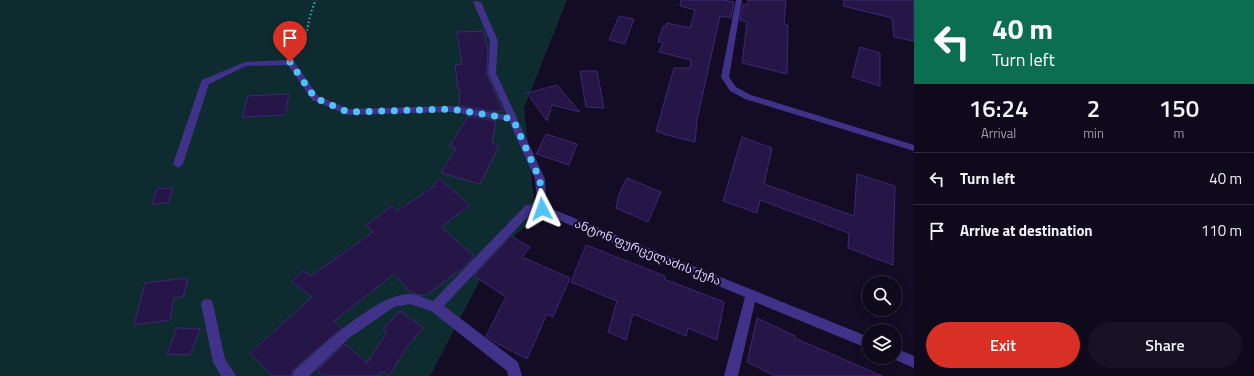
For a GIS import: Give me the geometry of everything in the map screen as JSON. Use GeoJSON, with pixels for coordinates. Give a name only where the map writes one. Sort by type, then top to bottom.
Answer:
{"type":"FeatureCollection","features":[{"type":"Feature","properties":{"kind":"street"},"geometry":{"type":"LineString","coordinates":[[739,0],[725,77],[733,89],[748,97],[914,148]]}},
{"type":"Feature","properties":{"kind":"street"},"geometry":{"type":"LineString","coordinates":[[435,307],[530,208],[542,209],[540,180],[492,73],[494,41],[477,2]]}},
{"type":"Feature","properties":{"kind":"street"},"geometry":{"type":"LineString","coordinates":[[178,164],[205,82],[245,64],[290,62],[315,98],[348,112],[451,109],[513,119]]}},
{"type":"Feature","properties":{"kind":"street","name":"ანტონ ფურცელაძის ქუჩა"},"geometry":{"type":"LineString","coordinates":[[542,209],[862,340]]}},
{"type":"Feature","properties":{"kind":"street"},"geometry":{"type":"LineString","coordinates":[[731,376],[751,295]]}},
{"type":"Feature","properties":{"kind":"street"},"geometry":{"type":"LineString","coordinates":[[299,376],[345,334],[392,302],[410,299],[435,307],[513,367],[515,376]]}},
{"type":"Feature","properties":{"kind":"street"},"geometry":{"type":"LineString","coordinates":[[206,304],[219,362],[229,376]]}},
{"type":"Feature","properties":{"kind":"street"},"geometry":{"type":"LineString","coordinates":[[902,357],[914,362]]}},
{"type":"Feature","properties":{"kind":"path"},"geometry":{"type":"LineString","coordinates":[[290,62],[303,48],[306,28],[316,0]]}},
{"type":"Feature","properties":{"kind":"green space"},"geometry":{"type":"Polygon","coordinates":[[[0,0],[567,0],[524,108],[536,218],[516,234],[481,278],[430,376],[0,376],[0,0]]]}},
{"type":"Feature","properties":{"kind":"building"},"geometry":{"type":"Polygon","coordinates":[[[681,0],[724,0],[734,2],[731,18],[720,16],[697,120],[695,142],[656,131],[674,68],[690,68],[691,60],[659,52],[663,43],[658,42],[663,26],[666,27],[667,23],[690,28],[695,10],[680,6],[681,0]]]}},
{"type":"Feature","properties":{"kind":"building"},"geometry":{"type":"Polygon","coordinates":[[[748,0],[786,0],[784,24],[788,25],[787,74],[742,63],[747,22],[740,20],[743,4],[748,5],[748,0]]]}},
{"type":"Feature","properties":{"kind":"building"},"geometry":{"type":"Polygon","coordinates":[[[844,0],[914,0],[914,41],[894,37],[892,18],[843,6],[844,0]]]}},
{"type":"Feature","properties":{"kind":"building"},"geometry":{"type":"Polygon","coordinates":[[[619,16],[634,19],[625,44],[609,40],[619,16]]]}},
{"type":"Feature","properties":{"kind":"building"},"geometry":{"type":"Polygon","coordinates":[[[484,31],[486,45],[488,45],[487,74],[503,111],[498,112],[459,106],[460,90],[458,90],[455,65],[462,64],[457,32],[484,31]]]}},
{"type":"Feature","properties":{"kind":"building"},"geometry":{"type":"Polygon","coordinates":[[[860,47],[880,53],[880,86],[852,77],[860,47]]]}},
{"type":"Feature","properties":{"kind":"building"},"geometry":{"type":"Polygon","coordinates":[[[580,71],[597,71],[604,108],[586,107],[580,71]]]}},
{"type":"Feature","properties":{"kind":"building"},"geometry":{"type":"Polygon","coordinates":[[[557,85],[580,112],[552,105],[547,121],[527,93],[557,85]]]}},
{"type":"Feature","properties":{"kind":"building"},"geometry":{"type":"Polygon","coordinates":[[[289,94],[285,115],[242,117],[248,96],[289,94]]]}},
{"type":"Feature","properties":{"kind":"building"},"geometry":{"type":"Polygon","coordinates":[[[468,116],[496,121],[492,143],[499,146],[480,184],[441,173],[456,148],[450,146],[468,116]]]}},
{"type":"Feature","properties":{"kind":"building"},"geometry":{"type":"Polygon","coordinates":[[[546,134],[577,144],[569,165],[536,154],[546,134]]]}},
{"type":"Feature","properties":{"kind":"building"},"geometry":{"type":"Polygon","coordinates":[[[742,137],[772,148],[764,184],[854,216],[857,174],[895,186],[893,265],[848,248],[849,233],[760,200],[757,213],[723,201],[742,137]]]}},
{"type":"Feature","properties":{"kind":"building"},"geometry":{"type":"Polygon","coordinates":[[[439,178],[470,205],[441,227],[474,256],[462,269],[425,296],[411,293],[394,274],[334,321],[342,328],[293,370],[291,376],[272,376],[250,353],[312,297],[292,282],[303,271],[311,276],[373,232],[366,225],[392,206],[397,211],[433,187],[439,178]]]}},
{"type":"Feature","properties":{"kind":"building"},"geometry":{"type":"Polygon","coordinates":[[[627,178],[661,192],[648,222],[616,208],[619,194],[627,178]]]}},
{"type":"Feature","properties":{"kind":"building"},"geometry":{"type":"Polygon","coordinates":[[[173,188],[168,203],[152,204],[157,189],[173,188]]]}},
{"type":"Feature","properties":{"kind":"building"},"geometry":{"type":"Polygon","coordinates":[[[511,236],[530,247],[522,257],[570,278],[553,317],[547,314],[527,359],[496,343],[486,336],[506,297],[474,276],[511,236]]]}},
{"type":"Feature","properties":{"kind":"building"},"geometry":{"type":"Polygon","coordinates":[[[586,245],[665,276],[664,279],[724,302],[717,340],[688,328],[686,336],[633,314],[626,340],[608,332],[617,301],[571,282],[586,245]]]}},
{"type":"Feature","properties":{"kind":"building"},"geometry":{"type":"Polygon","coordinates":[[[188,278],[183,297],[174,298],[170,320],[134,325],[145,283],[188,278]]]}},
{"type":"Feature","properties":{"kind":"building"},"geometry":{"type":"Polygon","coordinates":[[[400,311],[423,328],[407,347],[389,376],[381,371],[378,374],[381,376],[323,376],[317,370],[345,344],[367,363],[387,332],[383,329],[400,311]]]}},
{"type":"Feature","properties":{"kind":"building"},"geometry":{"type":"Polygon","coordinates":[[[757,318],[795,336],[795,338],[882,376],[775,376],[747,362],[757,318]]]}},
{"type":"Feature","properties":{"kind":"building"},"geometry":{"type":"Polygon","coordinates":[[[177,328],[200,329],[190,355],[167,354],[177,328]]]}},
{"type":"Feature","properties":{"kind":"route"},"geometry":{"type":"LineString","coordinates":[[290,62],[315,98],[348,112],[451,109],[513,119],[540,180],[542,209]]}}]}
